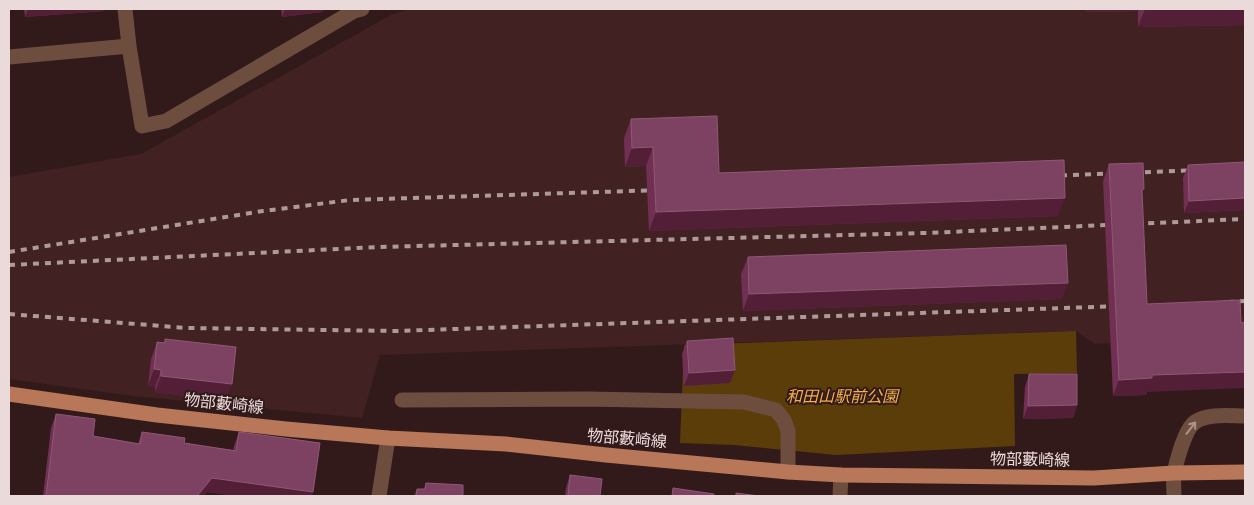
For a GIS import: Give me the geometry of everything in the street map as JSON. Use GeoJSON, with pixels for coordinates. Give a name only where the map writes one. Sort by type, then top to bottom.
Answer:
{"type":"FeatureCollection","features":[{"type":"Feature","properties":{"kind":"main road","name":"物部藪崎線"},"geometry":{"type":"LineString","coordinates":[[9,394],[286,429],[388,438],[506,444],[788,472],[841,475],[1094,478],[1174,473],[1245,472]]}},
{"type":"Feature","properties":{"kind":"street"},"geometry":{"type":"LineString","coordinates":[[125,9],[142,126],[166,121],[357,10]]}},
{"type":"Feature","properties":{"kind":"street"},"geometry":{"type":"LineString","coordinates":[[9,57],[129,46]]}},
{"type":"Feature","properties":{"kind":"street"},"geometry":{"type":"LineString","coordinates":[[402,400],[587,399],[744,402],[776,410],[784,420],[788,431],[788,472]]}},
{"type":"Feature","properties":{"kind":"street"},"geometry":{"type":"LineString","coordinates":[[1174,496],[1174,473],[1185,435],[1190,427],[1196,422],[1212,417],[1245,416]]}},
{"type":"Feature","properties":{"kind":"street"},"geometry":{"type":"LineString","coordinates":[[380,496],[388,438]]}},
{"type":"Feature","properties":{"kind":"street"},"geometry":{"type":"LineString","coordinates":[[840,496],[841,475]]}},
{"type":"Feature","properties":{"kind":"shaded area"},"geometry":{"type":"Polygon","coordinates":[[[409,9],[1245,9],[1245,335],[1095,344],[1076,331],[380,355],[362,418],[133,396],[9,379],[9,177],[141,154],[391,15],[409,9]]]}},
{"type":"Feature","properties":{"kind":"green space","name":"和田山駅前公園"},"geometry":{"type":"Polygon","coordinates":[[[1076,331],[1077,373],[1014,374],[1015,446],[836,455],[734,445],[680,443],[684,345],[1076,331]]]}},
{"type":"Feature","properties":{"kind":"building"},"geometry":{"type":"Polygon","coordinates":[[[717,116],[719,173],[1064,160],[1065,198],[656,212],[653,147],[632,148],[631,119],[717,116]]]}},
{"type":"Feature","properties":{"kind":"building"},"geometry":{"type":"Polygon","coordinates":[[[1245,162],[1245,198],[1189,201],[1188,165],[1245,162]]]}},
{"type":"Feature","properties":{"kind":"building"},"geometry":{"type":"Polygon","coordinates":[[[1143,163],[1144,189],[1142,190],[1147,304],[1240,300],[1241,323],[1245,322],[1245,372],[1152,375],[1152,378],[1119,380],[1109,164],[1143,163]]]}},
{"type":"Feature","properties":{"kind":"building"},"geometry":{"type":"Polygon","coordinates":[[[1066,245],[1068,283],[749,294],[748,257],[1066,245]]]}},
{"type":"Feature","properties":{"kind":"building"},"geometry":{"type":"Polygon","coordinates":[[[733,338],[735,370],[689,373],[687,341],[733,338]]]}},
{"type":"Feature","properties":{"kind":"building"},"geometry":{"type":"Polygon","coordinates":[[[165,339],[236,347],[232,384],[161,376],[161,370],[154,369],[157,342],[165,343],[165,339]]]}},
{"type":"Feature","properties":{"kind":"building"},"geometry":{"type":"Polygon","coordinates":[[[1029,374],[1077,374],[1077,405],[1028,406],[1029,374]]]}},
{"type":"Feature","properties":{"kind":"building"},"geometry":{"type":"Polygon","coordinates":[[[56,414],[95,419],[93,436],[140,444],[142,432],[185,438],[184,443],[236,451],[239,432],[320,443],[313,492],[212,478],[197,496],[46,496],[56,414]]]}},
{"type":"Feature","properties":{"kind":"building"},"geometry":{"type":"Polygon","coordinates":[[[570,475],[602,479],[600,496],[568,496],[570,475]]]}},
{"type":"Feature","properties":{"kind":"building"},"geometry":{"type":"Polygon","coordinates":[[[426,483],[463,485],[463,496],[416,496],[417,489],[425,489],[426,483]]]}},
{"type":"Feature","properties":{"kind":"building"},"geometry":{"type":"Polygon","coordinates":[[[673,488],[714,494],[713,496],[672,496],[673,488]]]}},
{"type":"Feature","properties":{"kind":"building"},"geometry":{"type":"Polygon","coordinates":[[[736,493],[759,496],[736,496],[736,493]]]}},
{"type":"Feature","properties":{"kind":"railway"},"geometry":{"type":"LineString","coordinates":[[1049,176],[1199,170]]}},
{"type":"Feature","properties":{"kind":"railway"},"geometry":{"type":"LineString","coordinates":[[9,252],[263,211],[350,200],[662,190]]}},
{"type":"Feature","properties":{"kind":"railway"},"geometry":{"type":"LineString","coordinates":[[9,265],[378,247],[925,233],[1245,219]]}},
{"type":"Feature","properties":{"kind":"railway"},"geometry":{"type":"LineString","coordinates":[[1228,302],[1245,301]]}},
{"type":"Feature","properties":{"kind":"railway"},"geometry":{"type":"LineString","coordinates":[[9,314],[187,328],[397,331],[1123,306]]}}]}
